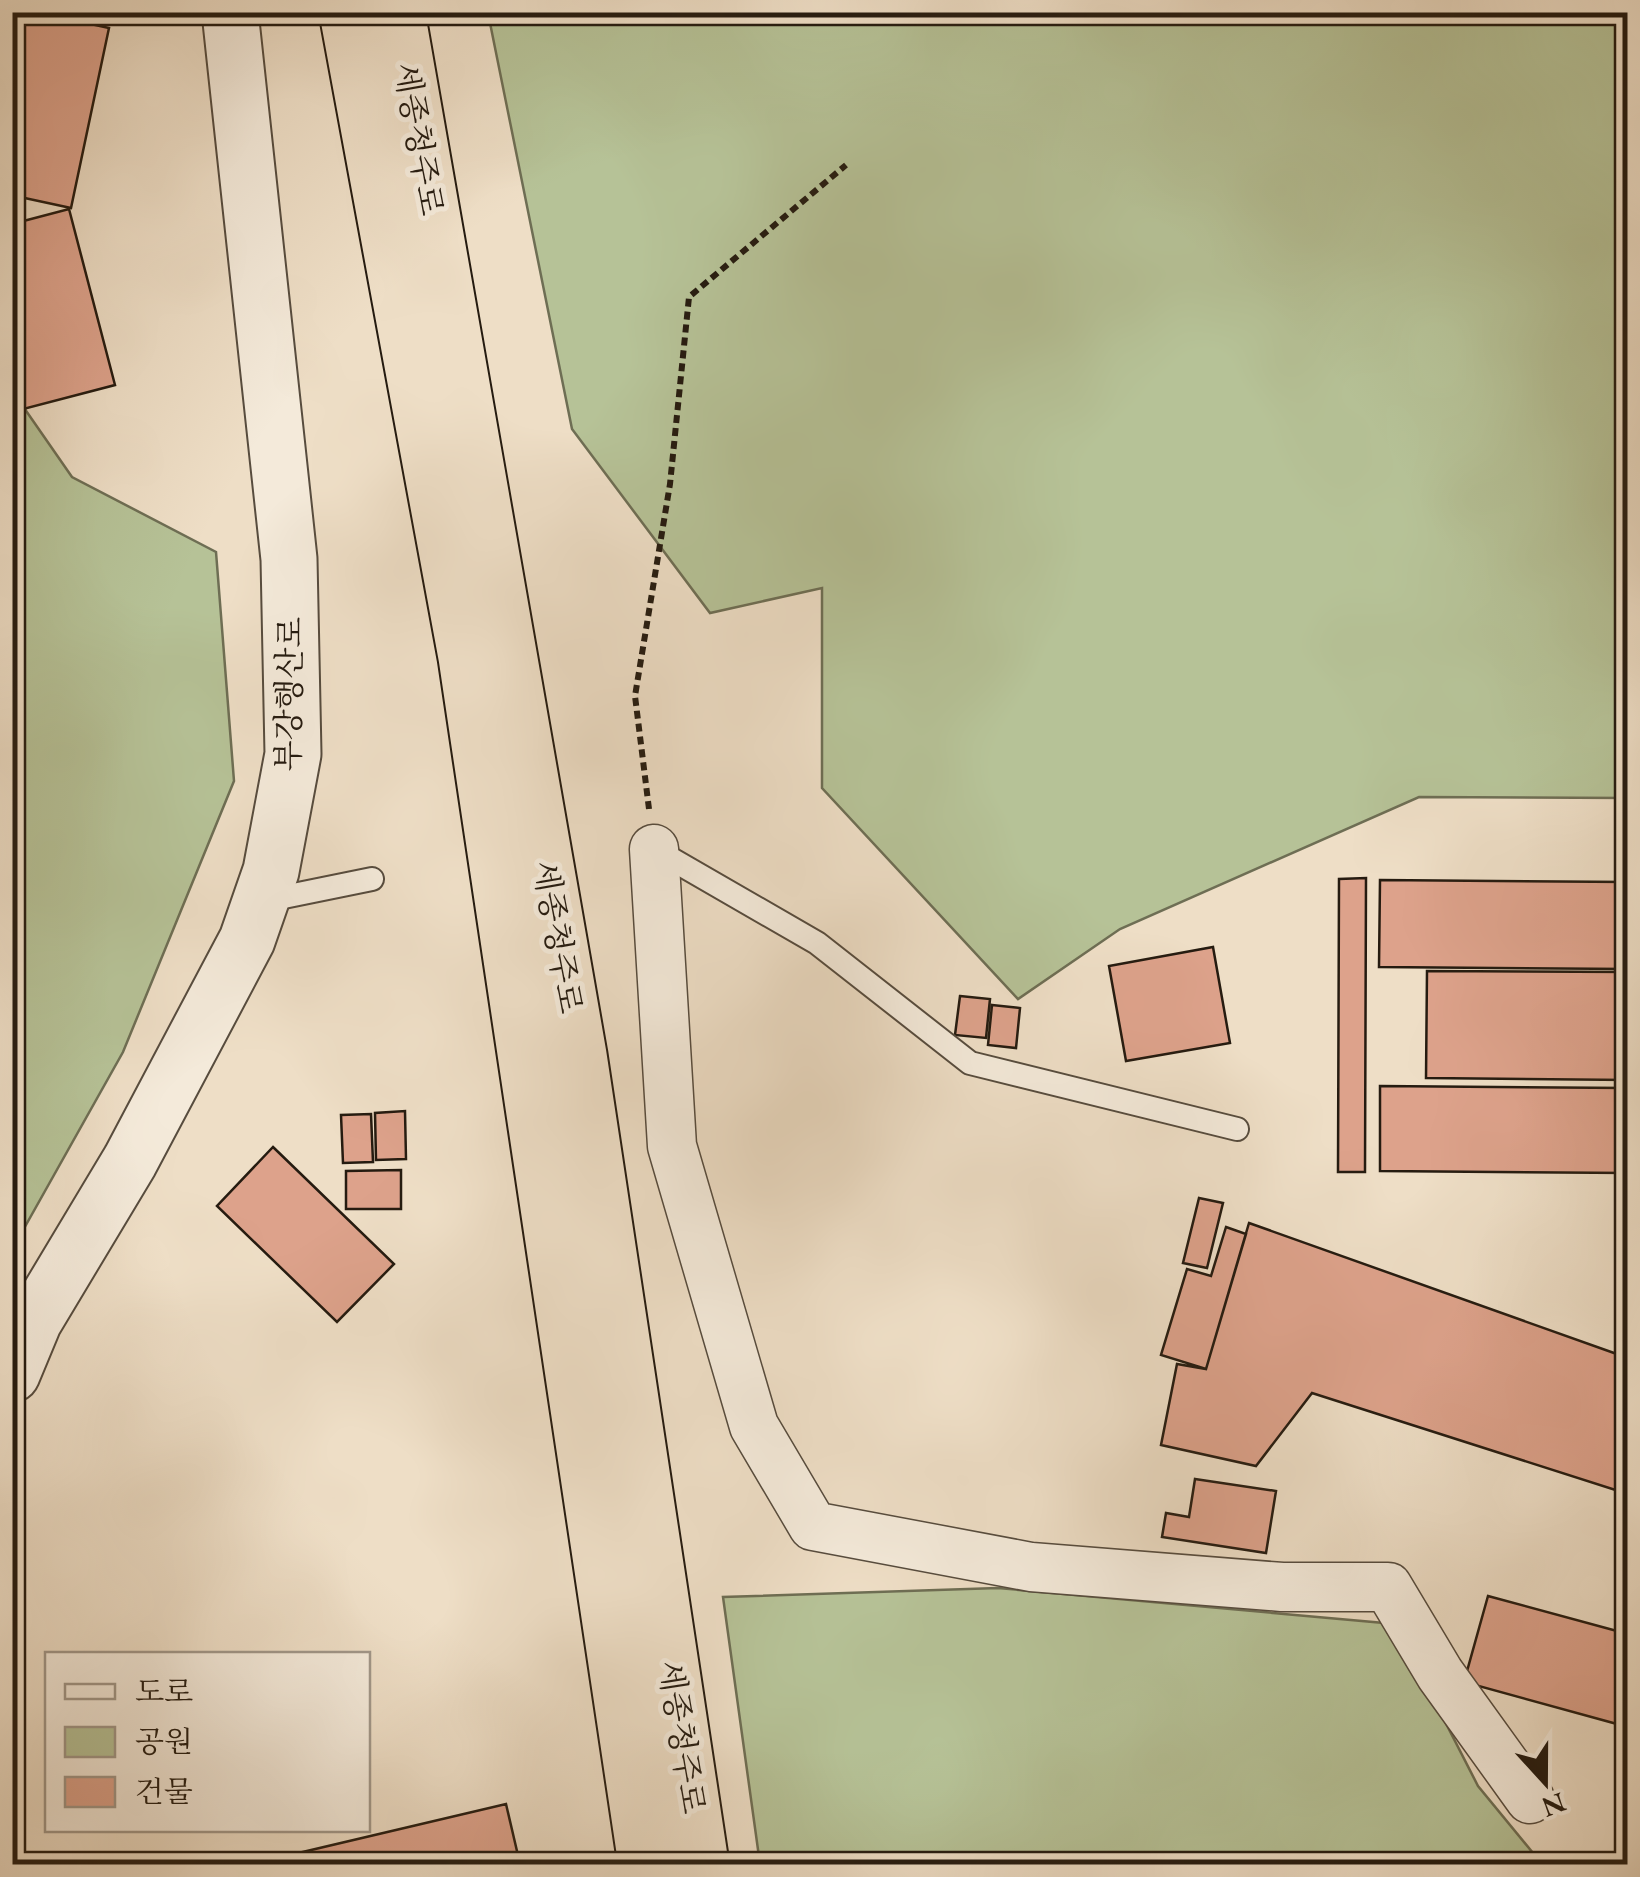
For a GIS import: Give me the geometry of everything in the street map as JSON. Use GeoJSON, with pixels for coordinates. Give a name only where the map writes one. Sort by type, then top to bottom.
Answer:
{"type":"FeatureCollection","features":[{"type":"Feature","properties":{"kind":"highway","name":"세종청주로"},"geometry":{"type":"LineString","coordinates":[[347,12],[466,657],[646,1864]]}},
{"type":"Feature","properties":{"kind":"highway","name":"세종청주로"},"geometry":{"type":"LineString","coordinates":[[397,12],[578,1055],[702,1864]]}},
{"type":"Feature","properties":{"kind":"street","name":"부강행산로"},"geometry":{"type":"LineString","coordinates":[[12,1374],[34,1321],[130,1161],[247,940],[261,902],[294,754],[289,559],[230,12]]}},
{"type":"Feature","properties":{"kind":"street"},"geometry":{"type":"LineString","coordinates":[[654,850],[672,1146],[754,1426],[813,1526],[1031,1566],[1282,1587],[1388,1587],[1440,1674],[1530,1799]]}},
{"type":"Feature","properties":{"kind":"lane"},"geometry":{"type":"LineString","coordinates":[[654,850],[817,943],[970,1063],[1236,1129]]}},
{"type":"Feature","properties":{"kind":"lane"},"geometry":{"type":"LineString","coordinates":[[261,902],[372,879]]}},
{"type":"Feature","properties":{"kind":"path"},"geometry":{"type":"LineString","coordinates":[[654,850],[635,696],[670,484],[689,296],[846,165]]}},
{"type":"Feature","properties":{"kind":"green space"},"geometry":{"type":"Polygon","coordinates":[[[488,13],[1627,13],[1627,798],[1419,797],[1120,929],[1018,999],[822,788],[822,588],[710,613],[572,429],[488,13]]]}},
{"type":"Feature","properties":{"kind":"green space"},"geometry":{"type":"Polygon","coordinates":[[[13,392],[72,477],[216,552],[234,781],[123,1052],[13,1248],[13,392]]]}},
{"type":"Feature","properties":{"kind":"green space"},"geometry":{"type":"Polygon","coordinates":[[[998,1588],[1395,1624],[1478,1786],[1542,1864],[760,1864],[723,1597],[998,1588]]]}},
{"type":"Feature","properties":{"kind":"building"},"geometry":{"type":"Polygon","coordinates":[[[12,12],[36,12],[109,28],[71,208],[20,197],[17,210],[12,209],[12,12]]]}},
{"type":"Feature","properties":{"kind":"building"},"geometry":{"type":"Polygon","coordinates":[[[69,209],[115,385],[12,412],[12,224],[69,209]]]}},
{"type":"Feature","properties":{"kind":"building"},"geometry":{"type":"Polygon","coordinates":[[[1366,878],[1365,1172],[1338,1172],[1339,879],[1366,878]]]}},
{"type":"Feature","properties":{"kind":"building"},"geometry":{"type":"Polygon","coordinates":[[[1380,880],[1628,882],[1628,969],[1379,967],[1380,880]]]}},
{"type":"Feature","properties":{"kind":"building"},"geometry":{"type":"Polygon","coordinates":[[[1213,947],[1230,1043],[1126,1061],[1109,966],[1213,947]]]}},
{"type":"Feature","properties":{"kind":"building"},"geometry":{"type":"Polygon","coordinates":[[[1427,971],[1628,972],[1628,1080],[1426,1078],[1427,971]]]}},
{"type":"Feature","properties":{"kind":"building"},"geometry":{"type":"Polygon","coordinates":[[[960,996],[990,999],[986,1038],[955,1035],[960,996]]]}},
{"type":"Feature","properties":{"kind":"building"},"geometry":{"type":"Polygon","coordinates":[[[992,1005],[1020,1008],[1016,1048],[988,1045],[992,1005]]]}},
{"type":"Feature","properties":{"kind":"building"},"geometry":{"type":"Polygon","coordinates":[[[1380,1086],[1628,1088],[1628,1173],[1380,1171],[1380,1086]]]}},
{"type":"Feature","properties":{"kind":"building"},"geometry":{"type":"Polygon","coordinates":[[[405,1111],[406,1159],[376,1160],[375,1113],[405,1111]]]}},
{"type":"Feature","properties":{"kind":"building"},"geometry":{"type":"Polygon","coordinates":[[[371,1114],[373,1162],[343,1163],[341,1115],[371,1114]]]}},
{"type":"Feature","properties":{"kind":"building"},"geometry":{"type":"Polygon","coordinates":[[[273,1147],[394,1264],[337,1322],[217,1206],[273,1147]]]}},
{"type":"Feature","properties":{"kind":"building"},"geometry":{"type":"Polygon","coordinates":[[[401,1170],[401,1209],[346,1209],[346,1171],[401,1170]]]}},
{"type":"Feature","properties":{"kind":"building"},"geometry":{"type":"Polygon","coordinates":[[[1199,1198],[1223,1203],[1207,1268],[1183,1263],[1199,1198]]]}},
{"type":"Feature","properties":{"kind":"building"},"geometry":{"type":"Polygon","coordinates":[[[1249,1223],[1628,1358],[1628,1494],[1312,1393],[1256,1466],[1161,1445],[1177,1364],[1206,1369],[1249,1223]]]}},
{"type":"Feature","properties":{"kind":"building"},"geometry":{"type":"Polygon","coordinates":[[[1226,1227],[1246,1234],[1206,1369],[1161,1355],[1187,1269],[1211,1276],[1226,1227]]]}},
{"type":"Feature","properties":{"kind":"building"},"geometry":{"type":"Polygon","coordinates":[[[1195,1479],[1276,1491],[1266,1553],[1162,1537],[1166,1513],[1189,1517],[1195,1479]]]}},
{"type":"Feature","properties":{"kind":"building"},"geometry":{"type":"Polygon","coordinates":[[[1488,1596],[1628,1634],[1628,1727],[1464,1682],[1488,1596]]]}},
{"type":"Feature","properties":{"kind":"building"},"geometry":{"type":"Polygon","coordinates":[[[506,1804],[520,1864],[274,1864],[273,1859],[506,1804]]]}}]}
